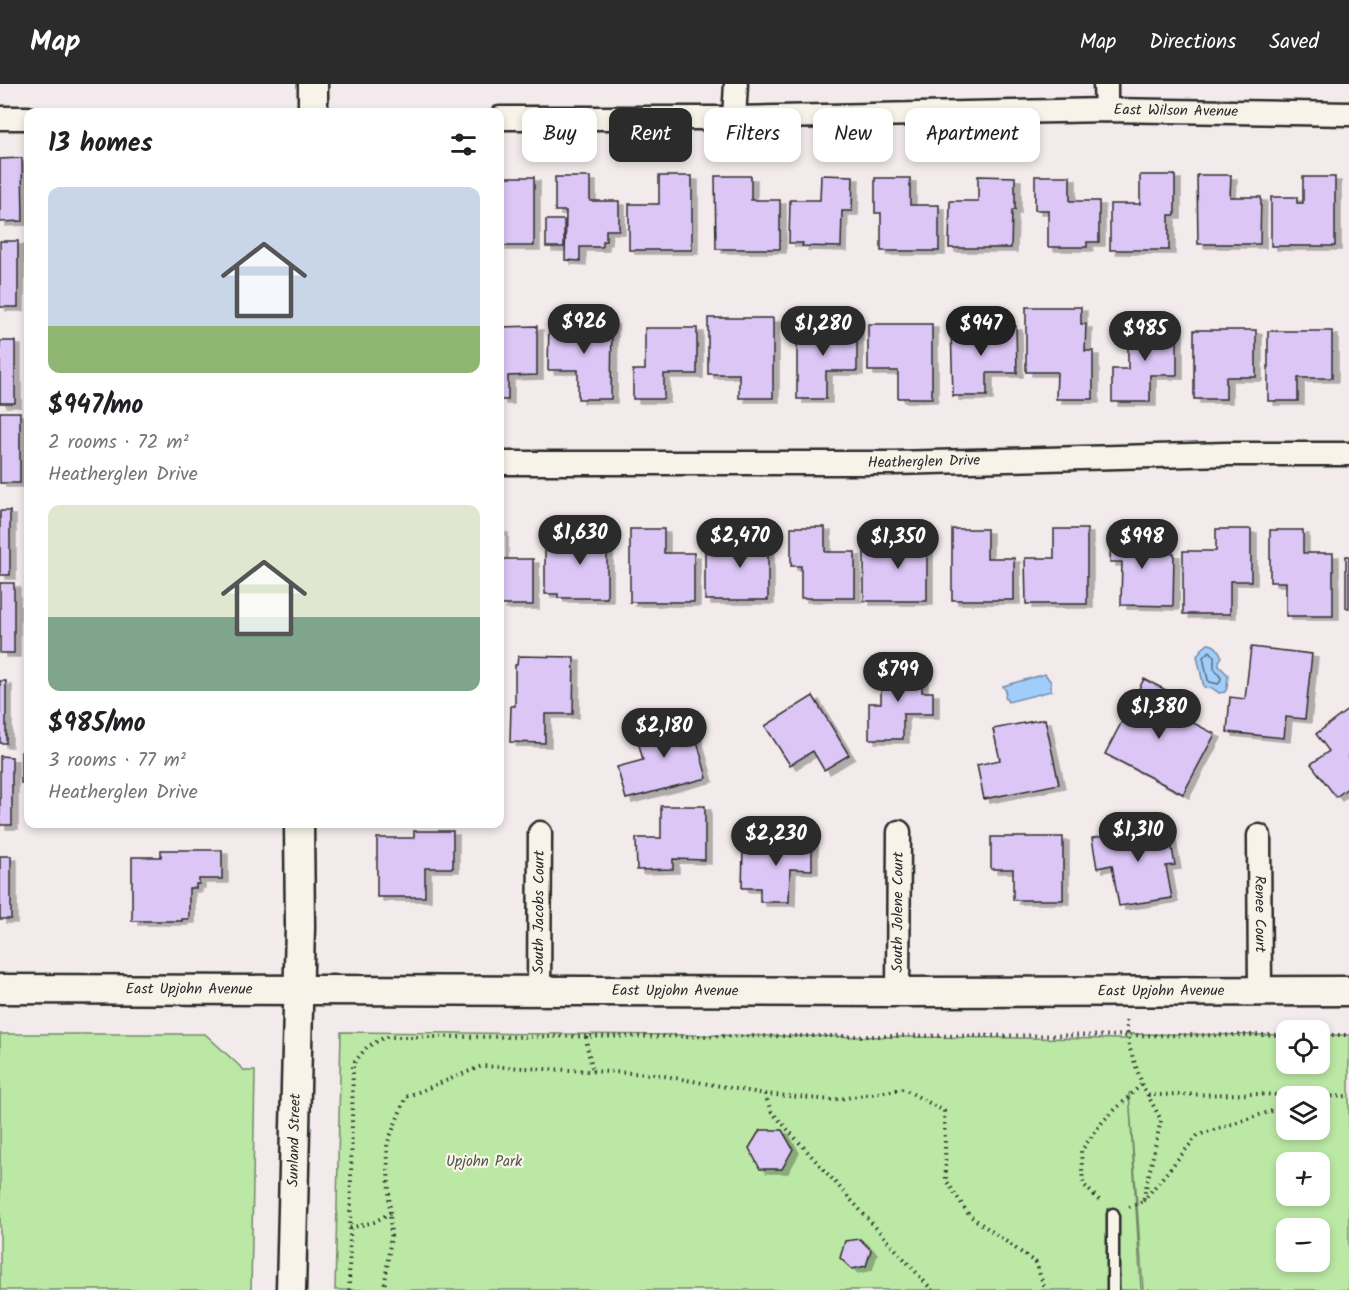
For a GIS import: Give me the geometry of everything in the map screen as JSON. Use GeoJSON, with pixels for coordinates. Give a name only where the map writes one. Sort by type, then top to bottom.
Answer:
{"type":"FeatureCollection","features":[{"type":"Feature","properties":{"kind":"street"},"geometry":{"type":"LineString","coordinates":[[313,84],[313,108]]}},
{"type":"Feature","properties":{"kind":"street"},"geometry":{"type":"LineString","coordinates":[[735,108],[736,84]]}},
{"type":"Feature","properties":{"kind":"street"},"geometry":{"type":"LineString","coordinates":[[1105,84],[1106,110]]}},
{"type":"Feature","properties":{"kind":"street","name":"East Wilson Avenue"},"geometry":{"type":"LineString","coordinates":[[801,117],[1106,110],[1349,114]]}},
{"type":"Feature","properties":{"kind":"street"},"geometry":{"type":"LineString","coordinates":[[0,118],[24,118]]}},
{"type":"Feature","properties":{"kind":"street","name":"East Wilson Avenue"},"geometry":{"type":"LineString","coordinates":[[504,118],[704,118]]}},
{"type":"Feature","properties":{"kind":"street","name":"Heatherglen Drive"},"geometry":{"type":"LineString","coordinates":[[504,463],[882,463],[1227,454],[1349,454]]}},
{"type":"Feature","properties":{"kind":"street","name":"Sunland Street"},"geometry":{"type":"LineString","coordinates":[[291,1290],[299,990],[300,828]]}},
{"type":"Feature","properties":{"kind":"street","name":"South Jolene Court"},"geometry":{"type":"LineString","coordinates":[[898,992],[899,832]]}},
{"type":"Feature","properties":{"kind":"street","name":"South Jacobs Court"},"geometry":{"type":"LineString","coordinates":[[539,990],[540,833]]}},
{"type":"Feature","properties":{"kind":"street","name":"Renee Court"},"geometry":{"type":"LineString","coordinates":[[1259,836],[1260,992]]}},
{"type":"Feature","properties":{"kind":"street","name":"East Upjohn Avenue"},"geometry":{"type":"LineString","coordinates":[[0,989],[1349,992]]}},
{"type":"Feature","properties":{"kind":"lane"},"geometry":{"type":"LineString","coordinates":[[1113,1214],[1113,1290]]}},
{"type":"Feature","properties":{"kind":"path"},"geometry":{"type":"LineString","coordinates":[[1123,992],[1129,1046],[1142,1083],[1161,1120],[1143,1202]]}},
{"type":"Feature","properties":{"kind":"path"},"geometry":{"type":"LineString","coordinates":[[349,1290],[353,1064],[367,1047],[385,1037],[1276,1035]]}},
{"type":"Feature","properties":{"kind":"path"},"geometry":{"type":"LineString","coordinates":[[1330,1035],[1349,1035]]}},
{"type":"Feature","properties":{"kind":"path"},"geometry":{"type":"LineString","coordinates":[[586,1037],[593,1071]]}},
{"type":"Feature","properties":{"kind":"path"},"geometry":{"type":"LineString","coordinates":[[367,1041],[367,1047]]}},
{"type":"Feature","properties":{"kind":"path"},"geometry":{"type":"LineString","coordinates":[[384,1290],[391,1236],[387,1144],[406,1097],[482,1066],[653,1074],[765,1094],[832,1100],[904,1089],[944,1111],[946,1180],[969,1215],[1036,1263],[1045,1290]]}},
{"type":"Feature","properties":{"kind":"path"},"geometry":{"type":"LineString","coordinates":[[1142,1083],[1103,1121],[1081,1151],[1083,1184],[1113,1214],[1143,1202],[1198,1135],[1276,1110]]}},
{"type":"Feature","properties":{"kind":"path"},"geometry":{"type":"LineString","coordinates":[[765,1094],[771,1111],[932,1290]]}},
{"type":"Feature","properties":{"kind":"path"},"geometry":{"type":"LineString","coordinates":[[1148,1095],[1276,1095]]}},
{"type":"Feature","properties":{"kind":"path"},"geometry":{"type":"LineString","coordinates":[[1330,1097],[1349,1096]]}},
{"type":"Feature","properties":{"kind":"path"},"geometry":{"type":"LineString","coordinates":[[350,1228],[374,1222],[390,1213]]}},
{"type":"Feature","properties":{"kind":"green space","name":"Upjohn Park"},"geometry":{"type":"Polygon","coordinates":[[[341,1032],[1125,1039],[1126,1034],[1276,1035],[1276,1074],[1330,1074],[1330,1035],[1349,1035],[1349,1290],[1143,1290],[1129,1092],[1141,1290],[335,1290],[341,1032]]]}},
{"type":"Feature","properties":{"kind":"green space"},"geometry":{"type":"Polygon","coordinates":[[[0,1034],[205,1034],[245,1071],[255,1071],[251,1290],[0,1290],[0,1034]]]}},
{"type":"Feature","properties":{"kind":"water"},"geometry":{"type":"Polygon","coordinates":[[[1208,644],[1215,647],[1222,657],[1219,666],[1228,675],[1225,692],[1219,693],[1212,688],[1204,687],[1197,656],[1208,644]]]}},
{"type":"Feature","properties":{"kind":"water"},"geometry":{"type":"Polygon","coordinates":[[[1045,674],[1051,682],[1051,691],[1008,702],[1003,686],[1045,674]]]}},
{"type":"Feature","properties":{"kind":"building"},"geometry":{"type":"Polygon","coordinates":[[[22,158],[23,221],[0,222],[0,159],[22,158]]]}},
{"type":"Feature","properties":{"kind":"building"},"geometry":{"type":"Polygon","coordinates":[[[821,175],[853,176],[852,211],[842,211],[841,247],[802,246],[803,243],[789,243],[790,200],[820,200],[821,175]]]}},
{"type":"Feature","properties":{"kind":"building"},"geometry":{"type":"Polygon","coordinates":[[[1140,175],[1175,175],[1175,215],[1169,215],[1169,250],[1110,250],[1110,204],[1140,204],[1140,175]]]}},
{"type":"Feature","properties":{"kind":"building"},"geometry":{"type":"Polygon","coordinates":[[[1197,175],[1231,175],[1230,197],[1261,197],[1260,244],[1198,244],[1197,175]]]}},
{"type":"Feature","properties":{"kind":"building"},"geometry":{"type":"Polygon","coordinates":[[[659,176],[692,176],[692,250],[629,250],[629,204],[659,204],[659,176]]]}},
{"type":"Feature","properties":{"kind":"building"},"geometry":{"type":"Polygon","coordinates":[[[715,176],[751,176],[751,200],[780,200],[780,249],[716,249],[715,176]]]}},
{"type":"Feature","properties":{"kind":"building"},"geometry":{"type":"Polygon","coordinates":[[[978,176],[1015,177],[1015,210],[1012,210],[1011,248],[949,248],[950,201],[978,201],[978,176]]]}},
{"type":"Feature","properties":{"kind":"building"},"geometry":{"type":"Polygon","coordinates":[[[1035,176],[1070,176],[1070,201],[1099,201],[1099,242],[1087,242],[1087,247],[1048,247],[1048,210],[1035,210],[1035,176]]]}},
{"type":"Feature","properties":{"kind":"building"},"geometry":{"type":"Polygon","coordinates":[[[504,177],[534,177],[534,246],[504,246],[504,177]]]}},
{"type":"Feature","properties":{"kind":"building"},"geometry":{"type":"Polygon","coordinates":[[[555,177],[590,177],[590,201],[619,201],[619,230],[606,230],[606,241],[603,241],[602,247],[580,247],[580,261],[565,260],[566,211],[555,211],[555,177]]]}},
{"type":"Feature","properties":{"kind":"building"},"geometry":{"type":"Polygon","coordinates":[[[1303,177],[1335,177],[1335,246],[1271,246],[1271,197],[1297,197],[1297,203],[1303,203],[1303,177]]]}},
{"type":"Feature","properties":{"kind":"building"},"geometry":{"type":"Polygon","coordinates":[[[875,178],[910,178],[910,205],[939,205],[939,251],[881,251],[881,213],[875,213],[875,178]]]}},
{"type":"Feature","properties":{"kind":"building"},"geometry":{"type":"Polygon","coordinates":[[[546,220],[564,220],[564,247],[546,247],[546,220]]]}},
{"type":"Feature","properties":{"kind":"building"},"geometry":{"type":"Polygon","coordinates":[[[0,241],[18,241],[18,307],[0,307],[0,241]]]}},
{"type":"Feature","properties":{"kind":"building"},"geometry":{"type":"Polygon","coordinates":[[[1026,307],[1081,307],[1081,324],[1086,324],[1085,351],[1093,351],[1093,399],[1056,399],[1057,372],[1026,372],[1026,307]]]}},
{"type":"Feature","properties":{"kind":"building"},"geometry":{"type":"Polygon","coordinates":[[[708,318],[773,318],[773,398],[739,398],[739,374],[708,374],[708,318]]]}},
{"type":"Feature","properties":{"kind":"building"},"geometry":{"type":"Polygon","coordinates":[[[549,321],[612,321],[611,399],[578,399],[578,370],[548,370],[549,321]]]}},
{"type":"Feature","properties":{"kind":"building"},"geometry":{"type":"Polygon","coordinates":[[[868,324],[932,324],[932,398],[898,398],[898,371],[868,371],[868,324]]]}},
{"type":"Feature","properties":{"kind":"building"},"geometry":{"type":"Polygon","coordinates":[[[537,326],[537,375],[508,376],[508,400],[504,400],[504,327],[537,326]]]}},
{"type":"Feature","properties":{"kind":"building"},"geometry":{"type":"Polygon","coordinates":[[[797,326],[857,326],[857,371],[826,371],[826,399],[797,399],[797,326]]]}},
{"type":"Feature","properties":{"kind":"building"},"geometry":{"type":"Polygon","coordinates":[[[1016,326],[1017,373],[987,373],[987,396],[953,396],[951,327],[1016,326]]]}},
{"type":"Feature","properties":{"kind":"building"},"geometry":{"type":"Polygon","coordinates":[[[1128,326],[1177,326],[1177,375],[1150,375],[1150,402],[1112,402],[1112,369],[1128,369],[1128,326]]]}},
{"type":"Feature","properties":{"kind":"building"},"geometry":{"type":"Polygon","coordinates":[[[645,328],[697,328],[697,374],[664,374],[664,399],[633,399],[633,370],[645,370],[645,328]]]}},
{"type":"Feature","properties":{"kind":"building"},"geometry":{"type":"Polygon","coordinates":[[[1194,330],[1256,330],[1256,377],[1226,377],[1226,399],[1194,399],[1194,330]]]}},
{"type":"Feature","properties":{"kind":"building"},"geometry":{"type":"Polygon","coordinates":[[[1268,331],[1332,331],[1332,378],[1298,378],[1298,401],[1268,401],[1268,331]]]}},
{"type":"Feature","properties":{"kind":"building"},"geometry":{"type":"Polygon","coordinates":[[[0,341],[15,341],[15,403],[0,403],[0,341]]]}},
{"type":"Feature","properties":{"kind":"building"},"geometry":{"type":"Polygon","coordinates":[[[0,412],[20,412],[20,483],[0,483],[0,412]]]}},
{"type":"Feature","properties":{"kind":"building"},"geometry":{"type":"Polygon","coordinates":[[[0,511],[10,511],[10,575],[0,575],[0,511]]]}},
{"type":"Feature","properties":{"kind":"building"},"geometry":{"type":"Polygon","coordinates":[[[577,526],[607,526],[607,598],[558,598],[558,594],[545,594],[545,550],[576,550],[577,526]]]}},
{"type":"Feature","properties":{"kind":"building"},"geometry":{"type":"Polygon","coordinates":[[[737,527],[768,527],[768,600],[705,600],[705,552],[737,552],[737,527]]]}},
{"type":"Feature","properties":{"kind":"building"},"geometry":{"type":"Polygon","coordinates":[[[791,527],[825,527],[825,552],[855,552],[855,598],[801,598],[801,566],[791,566],[791,527]]]}},
{"type":"Feature","properties":{"kind":"building"},"geometry":{"type":"Polygon","coordinates":[[[630,529],[664,529],[664,553],[694,553],[694,602],[630,602],[630,529]]]}},
{"type":"Feature","properties":{"kind":"building"},"geometry":{"type":"Polygon","coordinates":[[[895,529],[927,529],[927,601],[864,601],[864,552],[895,552],[895,529]]]}},
{"type":"Feature","properties":{"kind":"building"},"geometry":{"type":"Polygon","coordinates":[[[952,529],[987,529],[987,558],[1014,558],[1014,600],[952,600],[952,529]]]}},
{"type":"Feature","properties":{"kind":"building"},"geometry":{"type":"Polygon","coordinates":[[[1054,529],[1087,529],[1087,604],[1026,604],[1025,558],[1054,558],[1054,529]]]}},
{"type":"Feature","properties":{"kind":"building"},"geometry":{"type":"Polygon","coordinates":[[[1111,529],[1147,530],[1147,552],[1174,553],[1173,606],[1121,605],[1122,562],[1110,562],[1111,529]]]}},
{"type":"Feature","properties":{"kind":"building"},"geometry":{"type":"Polygon","coordinates":[[[1216,529],[1251,529],[1251,581],[1230,581],[1230,614],[1183,614],[1183,551],[1216,551],[1216,529]]]}},
{"type":"Feature","properties":{"kind":"building"},"geometry":{"type":"Polygon","coordinates":[[[1270,530],[1303,530],[1303,553],[1333,553],[1333,616],[1286,616],[1286,582],[1270,582],[1270,530]]]}},
{"type":"Feature","properties":{"kind":"building"},"geometry":{"type":"Polygon","coordinates":[[[1346,556],[1349,556],[1349,608],[1346,608],[1346,556]]]}},
{"type":"Feature","properties":{"kind":"building"},"geometry":{"type":"Polygon","coordinates":[[[504,559],[533,559],[533,605],[504,605],[504,559]]]}},
{"type":"Feature","properties":{"kind":"building"},"geometry":{"type":"Polygon","coordinates":[[[0,583],[14,583],[14,653],[0,653],[0,583]]]}},
{"type":"Feature","properties":{"kind":"building"},"geometry":{"type":"Polygon","coordinates":[[[1251,647],[1312,654],[1305,719],[1286,717],[1284,738],[1227,732],[1230,697],[1245,699],[1251,647]]]}},
{"type":"Feature","properties":{"kind":"building"},"geometry":{"type":"Polygon","coordinates":[[[518,656],[574,657],[573,714],[545,714],[545,743],[510,742],[511,706],[515,706],[515,665],[517,665],[518,656]]]}},
{"type":"Feature","properties":{"kind":"building"},"geometry":{"type":"Polygon","coordinates":[[[881,669],[922,669],[922,692],[933,692],[933,714],[903,714],[903,739],[869,739],[869,703],[881,703],[881,669]]]}},
{"type":"Feature","properties":{"kind":"building"},"geometry":{"type":"Polygon","coordinates":[[[1144,679],[1170,692],[1162,707],[1215,734],[1183,794],[1105,754],[1144,679]]]}},
{"type":"Feature","properties":{"kind":"building"},"geometry":{"type":"Polygon","coordinates":[[[0,681],[6,681],[6,743],[0,743],[0,681]]]}},
{"type":"Feature","properties":{"kind":"building"},"geometry":{"type":"Polygon","coordinates":[[[813,696],[849,755],[824,770],[813,751],[790,765],[765,726],[813,696]]]}},
{"type":"Feature","properties":{"kind":"building"},"geometry":{"type":"Polygon","coordinates":[[[1349,709],[1349,787],[1336,797],[1311,764],[1329,751],[1316,734],[1349,709]]]}},
{"type":"Feature","properties":{"kind":"building"},"geometry":{"type":"Polygon","coordinates":[[[690,715],[707,778],[626,799],[617,767],[643,760],[635,730],[690,715]]]}},
{"type":"Feature","properties":{"kind":"building"},"geometry":{"type":"Polygon","coordinates":[[[1045,719],[1059,784],[984,799],[977,765],[1000,760],[993,729],[1045,719]]]}},
{"type":"Feature","properties":{"kind":"building"},"geometry":{"type":"Polygon","coordinates":[[[21,752],[24,752],[24,783],[21,783],[21,752]]]}},
{"type":"Feature","properties":{"kind":"building"},"geometry":{"type":"Polygon","coordinates":[[[0,756],[12,757],[12,825],[0,825],[0,756]]]}},
{"type":"Feature","properties":{"kind":"building"},"geometry":{"type":"Polygon","coordinates":[[[661,806],[705,806],[705,860],[673,859],[673,869],[637,870],[636,838],[661,838],[661,806]]]}},
{"type":"Feature","properties":{"kind":"building"},"geometry":{"type":"Polygon","coordinates":[[[1168,825],[1175,865],[1166,866],[1172,898],[1119,906],[1112,865],[1097,868],[1092,838],[1168,825]]]}},
{"type":"Feature","properties":{"kind":"building"},"geometry":{"type":"Polygon","coordinates":[[[414,831],[453,831],[453,868],[425,868],[425,897],[377,897],[377,838],[414,838],[414,831]]]}},
{"type":"Feature","properties":{"kind":"building"},"geometry":{"type":"Polygon","coordinates":[[[776,836],[812,837],[812,870],[790,869],[789,902],[760,902],[760,888],[742,888],[743,849],[776,850],[776,836]]]}},
{"type":"Feature","properties":{"kind":"building"},"geometry":{"type":"Polygon","coordinates":[[[991,837],[1063,837],[1063,900],[1013,900],[1013,869],[991,869],[991,837]]]}},
{"type":"Feature","properties":{"kind":"building"},"geometry":{"type":"Polygon","coordinates":[[[161,850],[222,850],[222,879],[199,879],[196,888],[189,888],[189,919],[132,921],[132,857],[161,857],[161,850]]]}},
{"type":"Feature","properties":{"kind":"building"},"geometry":{"type":"Polygon","coordinates":[[[0,856],[11,856],[11,919],[0,919],[0,856]]]}},
{"type":"Feature","properties":{"kind":"building"},"geometry":{"type":"Polygon","coordinates":[[[760,1130],[782,1130],[793,1149],[782,1169],[760,1169],[749,1148],[760,1130]]]}},
{"type":"Feature","properties":{"kind":"building"},"geometry":{"type":"Polygon","coordinates":[[[860,1239],[871,1250],[866,1266],[852,1269],[840,1258],[845,1241],[860,1239]]]}}]}
